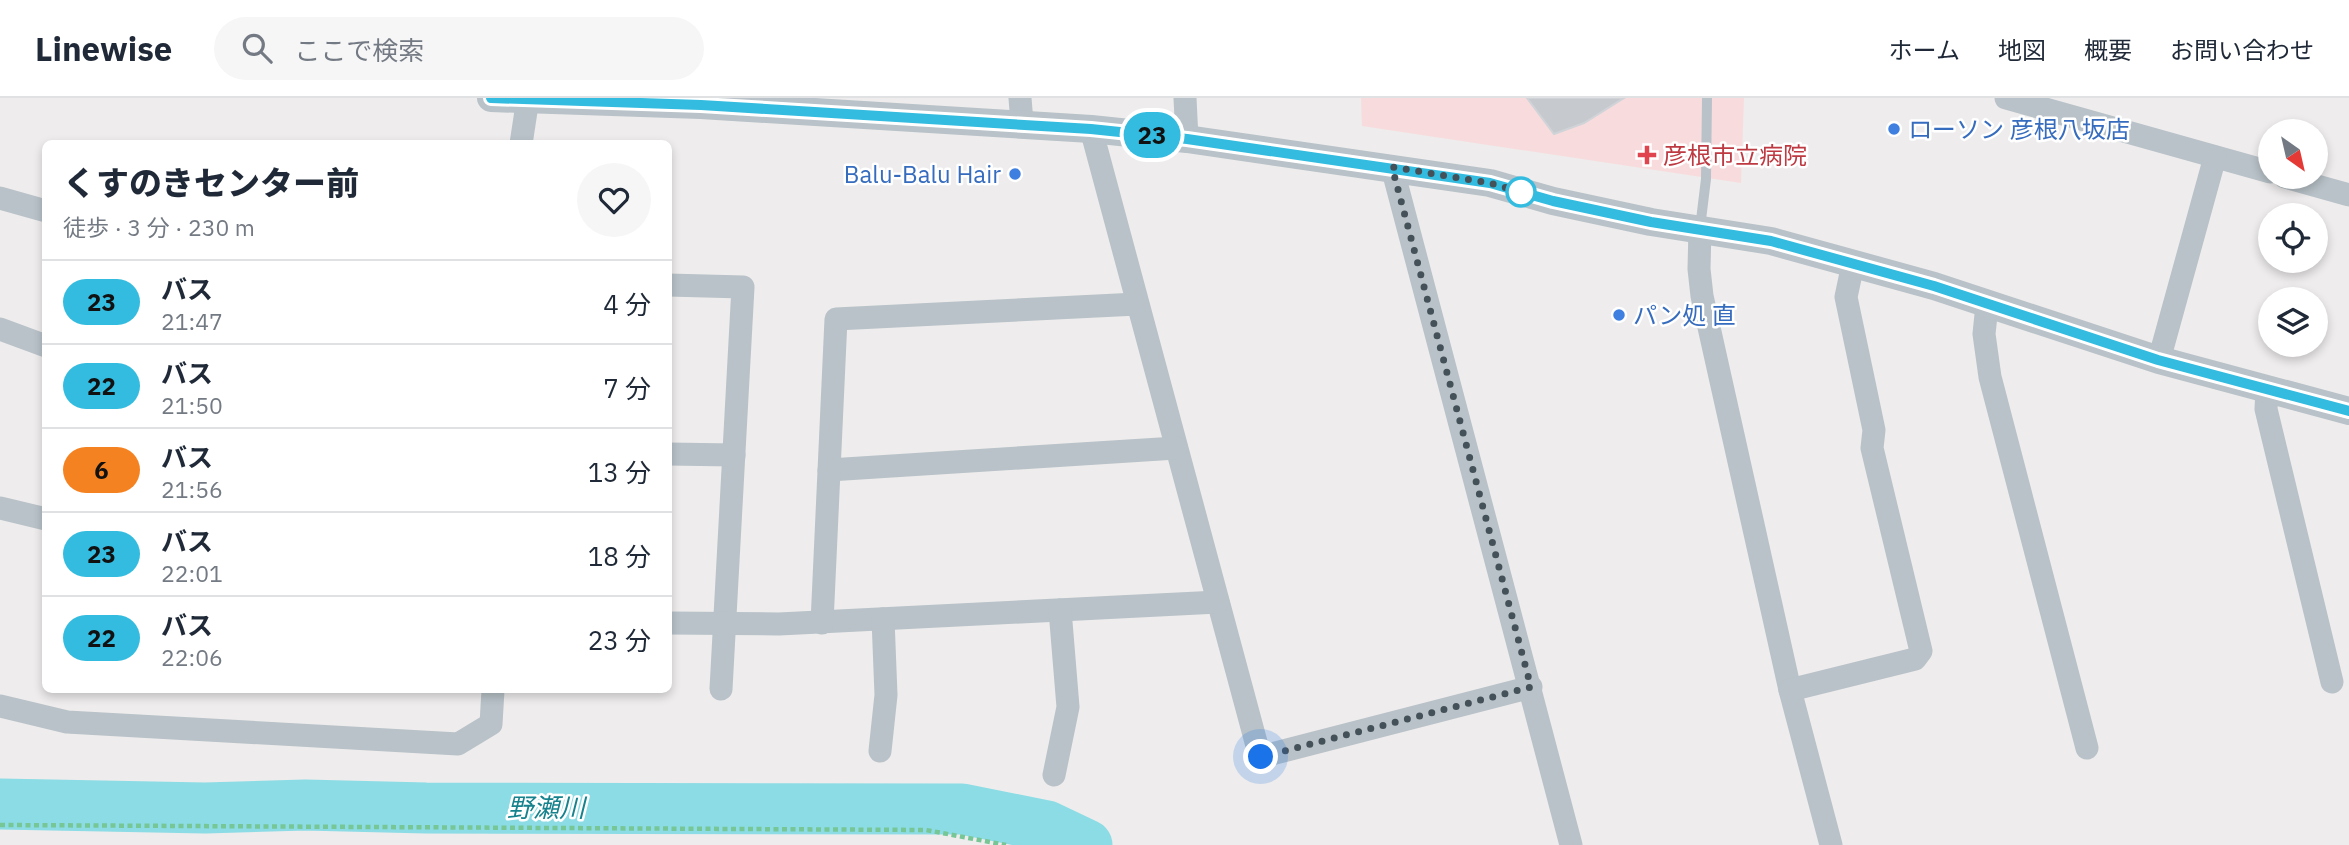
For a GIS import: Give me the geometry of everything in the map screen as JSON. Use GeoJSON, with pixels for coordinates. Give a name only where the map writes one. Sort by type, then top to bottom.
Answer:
{"type":"FeatureCollection","features":[{"type":"Feature","properties":{"kind":"street"},"geometry":{"type":"LineString","coordinates":[[491,98],[1021,111],[1091,129],[1187,139],[1490,183],[1590,209],[1771,241],[1934,286],[2158,360],[2349,411]]}},
{"type":"Feature","properties":{"kind":"street"},"geometry":{"type":"LineString","coordinates":[[1185,98],[1187,139]]}},
{"type":"Feature","properties":{"kind":"street"},"geometry":{"type":"LineString","coordinates":[[2006,98],[2258,169]]}},
{"type":"Feature","properties":{"kind":"street"},"geometry":{"type":"LineString","coordinates":[[522,140],[528,99]]}},
{"type":"Feature","properties":{"kind":"street"},"geometry":{"type":"LineString","coordinates":[[1091,129],[1261,757],[1531,687]]}},
{"type":"Feature","properties":{"kind":"street"},"geometry":{"type":"LineString","coordinates":[[2158,360],[2215,157]]}},
{"type":"Feature","properties":{"kind":"street"},"geometry":{"type":"LineString","coordinates":[[1392,167],[1571,845]]}},
{"type":"Feature","properties":{"kind":"street"},"geometry":{"type":"LineString","coordinates":[[2328,189],[2349,195]]}},
{"type":"Feature","properties":{"kind":"street"},"geometry":{"type":"LineString","coordinates":[[0,198],[42,210]]}},
{"type":"Feature","properties":{"kind":"street"},"geometry":{"type":"LineString","coordinates":[[1700,228],[1699,269],[1702,296],[1790,690],[1831,845]]}},
{"type":"Feature","properties":{"kind":"street"},"geometry":{"type":"LineString","coordinates":[[1790,690],[1915,659],[1921,650],[1872,448],[1874,430],[1846,297],[1853,264]]}},
{"type":"Feature","properties":{"kind":"street"},"geometry":{"type":"LineString","coordinates":[[672,285],[743,288],[721,689]]}},
{"type":"Feature","properties":{"kind":"street"},"geometry":{"type":"LineString","coordinates":[[822,623],[836,319],[1137,304]]}},
{"type":"Feature","properties":{"kind":"street"},"geometry":{"type":"LineString","coordinates":[[1987,305],[1984,334],[1990,377],[2087,748]]}},
{"type":"Feature","properties":{"kind":"street"},"geometry":{"type":"LineString","coordinates":[[0,329],[42,345]]}},
{"type":"Feature","properties":{"kind":"street"},"geometry":{"type":"LineString","coordinates":[[2267,389],[2266,410],[2332,682]]}},
{"type":"Feature","properties":{"kind":"street"},"geometry":{"type":"LineString","coordinates":[[829,470],[1176,448]]}},
{"type":"Feature","properties":{"kind":"street"},"geometry":{"type":"LineString","coordinates":[[672,454],[734,455]]}},
{"type":"Feature","properties":{"kind":"street"},"geometry":{"type":"LineString","coordinates":[[0,508],[42,518]]}},
{"type":"Feature","properties":{"kind":"street"},"geometry":{"type":"LineString","coordinates":[[672,623],[822,623],[1218,602]]}},
{"type":"Feature","properties":{"kind":"street"},"geometry":{"type":"LineString","coordinates":[[1054,775],[1068,707],[1060,610]]}},
{"type":"Feature","properties":{"kind":"street"},"geometry":{"type":"LineString","coordinates":[[880,751],[886,695],[883,619]]}},
{"type":"Feature","properties":{"kind":"street"},"geometry":{"type":"LineString","coordinates":[[0,706],[67,722],[458,744],[491,724],[493,693]]}},
{"type":"Feature","properties":{"kind":"lane"},"geometry":{"type":"LineString","coordinates":[[1700,228],[1706,179],[1707,98]]}},
{"type":"Feature","properties":{"kind":"path"},"geometry":{"type":"LineString","coordinates":[[0,825],[926,830],[1006,845]]}},
{"type":"Feature","properties":{"kind":"shaded area","name":"彦根市立病院"},"geometry":{"type":"Polygon","coordinates":[[[1361,98],[1744,98],[1741,183],[1362,126],[1361,98]]]}},
{"type":"Feature","properties":{"kind":"building"},"geometry":{"type":"Polygon","coordinates":[[[1527,98],[1624,98],[1584,123],[1554,134],[1527,98]]]}},
{"type":"Feature","properties":{"kind":"waterway","name":"野瀬川"},"geometry":{"type":"LineString","coordinates":[[0,804],[205,808],[305,805],[426,808],[962,809],[1047,826],[1087,845]]}},
{"type":"Feature","properties":{"kind":"bus line","name":"23"},"geometry":{"type":"LineString","coordinates":[[491,98],[701,105],[1022,123],[1187,139],[1490,183],[1553,201],[1651,222],[1771,241],[1934,286],[2158,360],[2349,411]]}},
{"type":"Feature","properties":{"kind":"place","name":"ローソン 彦根八坂店"},"geometry":{"type":"Point","coordinates":[1894,129]}},
{"type":"Feature","properties":{"kind":"place","name":"彦根市立病院"},"geometry":{"type":"Point","coordinates":[1647,155]}},
{"type":"Feature","properties":{"kind":"place","name":"Balu-Balu Hair"},"geometry":{"type":"Point","coordinates":[1015,174]}},
{"type":"Feature","properties":{"kind":"place","name":"パン処 直"},"geometry":{"type":"Point","coordinates":[1619,315]}},
{"type":"Feature","properties":{"kind":"route"},"geometry":{"type":"LineString","coordinates":[[1261,757],[1531,687],[1392,167],[1490,183],[1521,192]]}}]}
